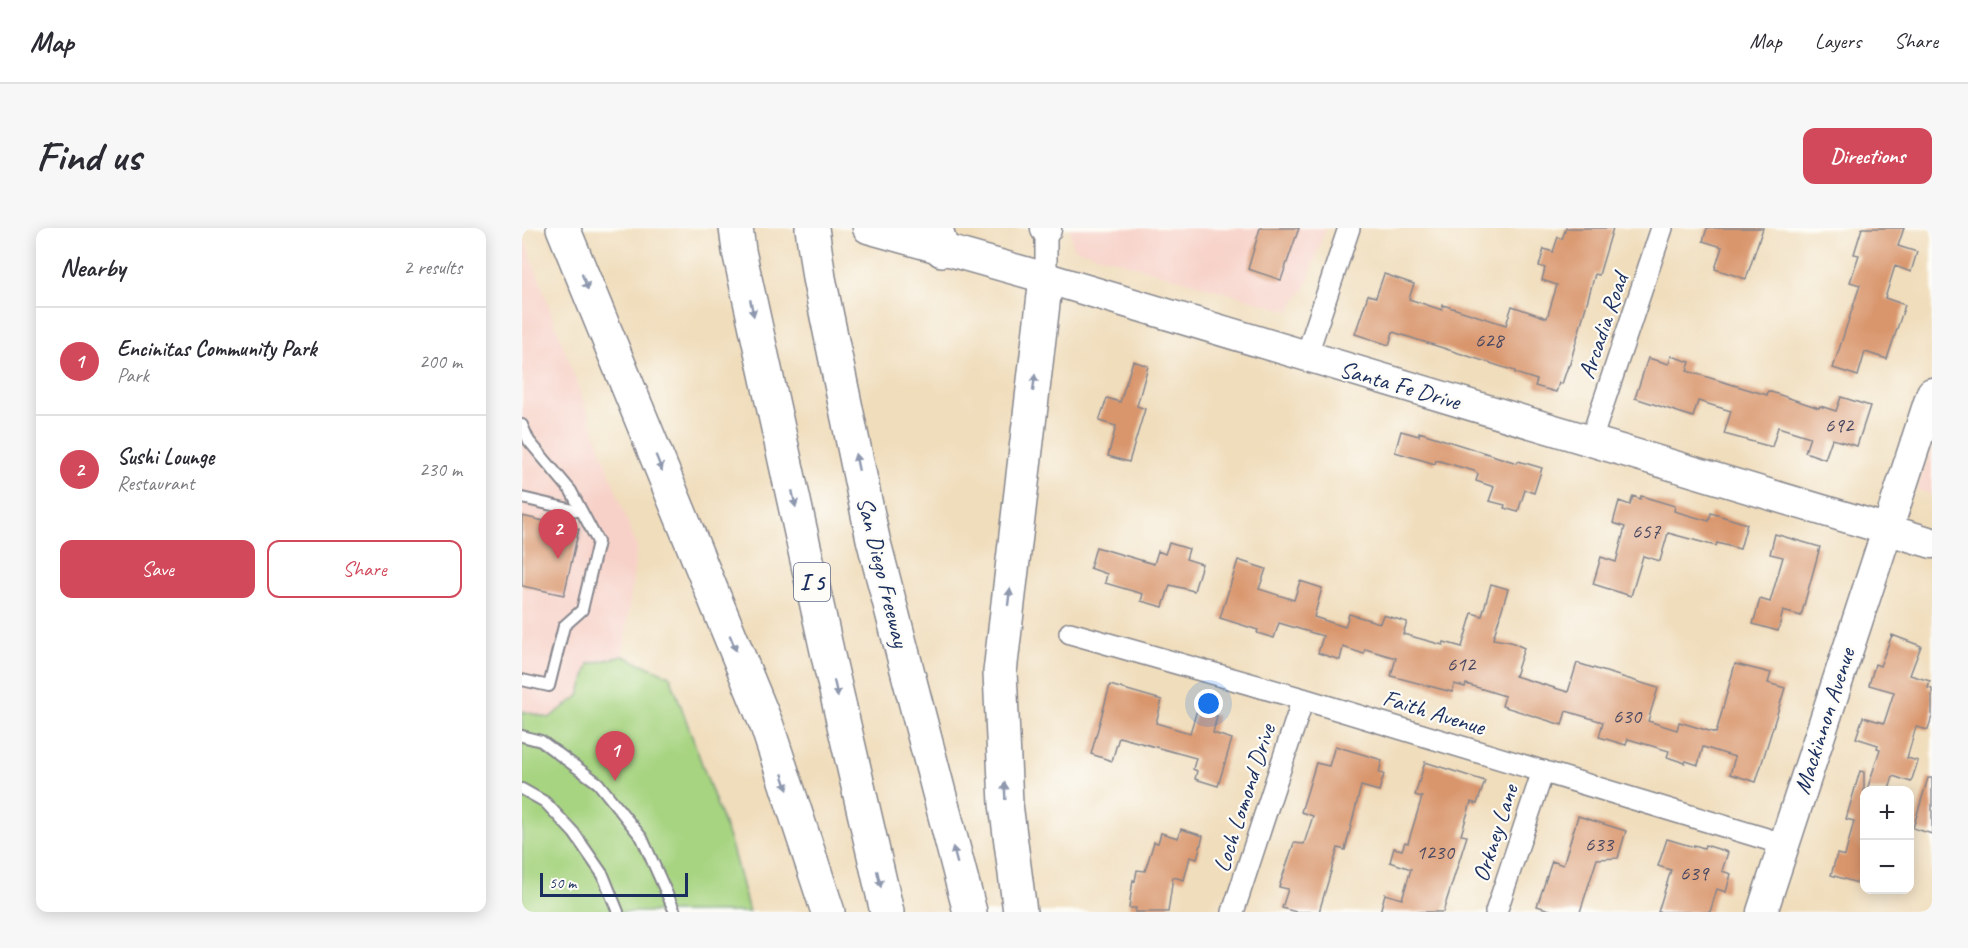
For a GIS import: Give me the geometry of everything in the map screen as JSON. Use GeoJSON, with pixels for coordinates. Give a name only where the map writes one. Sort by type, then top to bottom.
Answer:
{"type":"FeatureCollection","features":[{"type":"Feature","properties":{"kind":"highway"},"geometry":{"type":"LineString","coordinates":[[563,228],[767,726],[828,912]]}},
{"type":"Feature","properties":{"kind":"highway","name":"San Diego Freeway"},"geometry":{"type":"LineString","coordinates":[[812,228],[819,278],[873,539],[970,912]]}},
{"type":"Feature","properties":{"kind":"highway","name":"I 5"},"geometry":{"type":"LineString","coordinates":[[738,239],[829,660],[887,912]]}},
{"type":"Feature","properties":{"kind":"highway"},"geometry":{"type":"LineString","coordinates":[[1020,912],[1006,804],[1000,672],[1046,278]]}},
{"type":"Feature","properties":{"kind":"main road","name":"Santa Fe Drive"},"geometry":{"type":"LineString","coordinates":[[868,228],[939,239],[1046,278],[1932,543]]}},
{"type":"Feature","properties":{"kind":"main road","name":"Mackinnon Avenue"},"geometry":{"type":"LineString","coordinates":[[1765,911],[1782,844],[1932,393]]}},
{"type":"Feature","properties":{"kind":"street"},"geometry":{"type":"LineString","coordinates":[[1306,357],[1349,228]]}},
{"type":"Feature","properties":{"kind":"street","name":"Arcadia Road"},"geometry":{"type":"LineString","coordinates":[[1591,440],[1662,228]]}},
{"type":"Feature","properties":{"kind":"street"},"geometry":{"type":"LineString","coordinates":[[1046,229],[1046,278]]}},
{"type":"Feature","properties":{"kind":"street","name":"Faith Avenue"},"geometry":{"type":"LineString","coordinates":[[1070,633],[1303,699],[1782,844]]}},
{"type":"Feature","properties":{"kind":"street","name":"Loch Lomond Drive"},"geometry":{"type":"LineString","coordinates":[[1233,912],[1303,699]]}},
{"type":"Feature","properties":{"kind":"street","name":"Orkney Lane"},"geometry":{"type":"LineString","coordinates":[[1496,912],[1543,771]]}},
{"type":"Feature","properties":{"kind":"lane"},"geometry":{"type":"LineString","coordinates":[[522,425],[528,441],[571,491],[598,542],[582,610],[564,626],[549,686],[522,680]]}},
{"type":"Feature","properties":{"kind":"lane"},"geometry":{"type":"LineString","coordinates":[[522,498],[582,512]]}},
{"type":"Feature","properties":{"kind":"lane"},"geometry":{"type":"LineString","coordinates":[[522,735],[541,741],[598,783],[642,838],[675,912]]}},
{"type":"Feature","properties":{"kind":"lane"},"geometry":{"type":"LineString","coordinates":[[522,789],[545,802],[574,833],[603,875],[618,912]]}},
{"type":"Feature","properties":{"kind":"shaded area"},"geometry":{"type":"Polygon","coordinates":[[[1070,228],[1326,228],[1305,289],[1289,311],[1073,248],[1070,228]]]}},
{"type":"Feature","properties":{"kind":"shaded area"},"geometry":{"type":"Polygon","coordinates":[[[522,232],[637,548],[623,656],[589,664],[579,696],[549,718],[522,711],[522,232]]]}},
{"type":"Feature","properties":{"kind":"shaded area"},"geometry":{"type":"Polygon","coordinates":[[[1932,446],[1932,495],[1917,490],[1932,446]]]}},
{"type":"Feature","properties":{"kind":"green space"},"geometry":{"type":"Polygon","coordinates":[[[623,656],[670,676],[731,844],[749,912],[522,912],[522,711],[549,718],[579,696],[589,664],[623,656]]]}},
{"type":"Feature","properties":{"kind":"building"},"geometry":{"type":"Polygon","coordinates":[[[1260,228],[1299,228],[1281,280],[1248,269],[1260,228]]]}},
{"type":"Feature","properties":{"kind":"building"},"geometry":{"type":"Polygon","coordinates":[[[1566,228],[1613,228],[1599,275],[1595,274],[1569,367],[1556,392],[1535,386],[1537,380],[1515,373],[1515,371],[1393,332],[1389,345],[1355,334],[1368,295],[1376,297],[1384,274],[1414,284],[1409,299],[1442,310],[1443,305],[1506,325],[1512,306],[1547,318],[1557,285],[1542,280],[1545,268],[1539,266],[1544,249],[1553,252],[1558,237],[1562,239],[1566,228]]]}},
{"type":"Feature","properties":{"kind":"building"},"geometry":{"type":"Polygon","coordinates":[[[1707,228],[1763,228],[1746,279],[1715,269],[1722,247],[1703,241],[1707,228]]]}},
{"type":"Feature","properties":{"kind":"building"},"geometry":{"type":"Polygon","coordinates":[[[1862,228],[1904,228],[1898,246],[1917,252],[1911,272],[1895,266],[1885,298],[1905,305],[1887,359],[1865,352],[1858,376],[1833,368],[1860,285],[1850,282],[1859,255],[1854,254],[1862,228]]]}},
{"type":"Feature","properties":{"kind":"building"},"geometry":{"type":"Polygon","coordinates":[[[1671,356],[1690,362],[1687,371],[1767,395],[1768,391],[1819,408],[1820,406],[1836,411],[1841,397],[1870,406],[1857,446],[1832,439],[1825,459],[1805,452],[1810,437],[1778,427],[1772,447],[1724,434],[1731,411],[1698,401],[1693,417],[1635,398],[1648,358],[1669,364],[1671,356]]]}},
{"type":"Feature","properties":{"kind":"building"},"geometry":{"type":"Polygon","coordinates":[[[1133,361],[1148,366],[1137,406],[1145,409],[1129,462],[1108,456],[1116,426],[1099,421],[1107,398],[1120,402],[1133,361]]]}},
{"type":"Feature","properties":{"kind":"building"},"geometry":{"type":"Polygon","coordinates":[[[1401,431],[1419,436],[1419,432],[1517,463],[1518,461],[1542,468],[1534,493],[1525,490],[1518,512],[1504,508],[1505,505],[1489,501],[1494,487],[1476,481],[1478,474],[1474,471],[1436,460],[1435,464],[1395,452],[1401,431]]]}},
{"type":"Feature","properties":{"kind":"building"},"geometry":{"type":"Polygon","coordinates":[[[1633,496],[1640,499],[1641,496],[1675,506],[1674,511],[1709,521],[1711,513],[1747,524],[1740,549],[1717,543],[1716,546],[1668,533],[1660,561],[1643,556],[1631,596],[1593,584],[1601,557],[1616,562],[1625,527],[1613,523],[1619,501],[1630,505],[1633,496]]]}},
{"type":"Feature","properties":{"kind":"building"},"geometry":{"type":"Polygon","coordinates":[[[522,516],[579,529],[564,595],[522,586],[522,516]]]}},
{"type":"Feature","properties":{"kind":"building"},"geometry":{"type":"Polygon","coordinates":[[[1775,534],[1820,547],[1801,616],[1783,611],[1778,631],[1753,624],[1760,599],[1770,602],[1783,557],[1770,554],[1775,534]]]}},
{"type":"Feature","properties":{"kind":"building"},"geometry":{"type":"Polygon","coordinates":[[[1169,543],[1189,549],[1186,559],[1202,564],[1194,591],[1170,585],[1163,607],[1141,601],[1143,594],[1105,583],[1107,574],[1090,568],[1096,547],[1154,564],[1158,551],[1165,554],[1169,543]]]}},
{"type":"Feature","properties":{"kind":"building"},"geometry":{"type":"Polygon","coordinates":[[[1238,560],[1266,569],[1259,589],[1294,600],[1300,581],[1322,588],[1314,617],[1345,627],[1349,614],[1380,623],[1383,615],[1407,622],[1403,634],[1443,645],[1444,642],[1462,647],[1472,613],[1482,616],[1491,584],[1508,589],[1493,639],[1511,642],[1524,648],[1515,676],[1568,692],[1577,663],[1658,688],[1648,721],[1677,730],[1679,722],[1716,733],[1735,664],[1771,673],[1768,683],[1785,688],[1756,782],[1730,774],[1735,757],[1703,747],[1698,765],[1686,761],[1685,763],[1667,757],[1669,751],[1628,739],[1626,745],[1599,737],[1603,722],[1566,711],[1562,725],[1502,706],[1505,696],[1466,684],[1465,687],[1454,684],[1452,692],[1391,676],[1396,658],[1365,649],[1364,654],[1343,647],[1340,660],[1318,653],[1323,636],[1279,623],[1274,638],[1257,633],[1258,630],[1220,618],[1238,560]]]}},
{"type":"Feature","properties":{"kind":"building"},"geometry":{"type":"Polygon","coordinates":[[[1892,635],[1921,646],[1910,675],[1930,681],[1928,688],[1932,689],[1932,716],[1928,730],[1916,727],[1907,758],[1918,761],[1911,782],[1893,776],[1890,786],[1868,786],[1880,749],[1877,748],[1878,745],[1856,738],[1863,717],[1884,723],[1894,692],[1869,685],[1875,664],[1880,666],[1892,635]]]}},
{"type":"Feature","properties":{"kind":"building"},"geometry":{"type":"Polygon","coordinates":[[[1110,685],[1162,700],[1156,723],[1190,733],[1197,710],[1217,716],[1213,733],[1232,739],[1218,786],[1195,779],[1197,771],[1193,769],[1196,758],[1119,737],[1112,761],[1091,754],[1110,685]]]}},
{"type":"Feature","properties":{"kind":"building"},"geometry":{"type":"Polygon","coordinates":[[[1335,746],[1382,760],[1379,773],[1384,774],[1379,791],[1361,786],[1345,850],[1338,848],[1319,912],[1296,912],[1282,908],[1288,889],[1279,887],[1294,843],[1304,844],[1313,816],[1301,812],[1316,763],[1329,766],[1335,746]]]}},
{"type":"Feature","properties":{"kind":"building"},"geometry":{"type":"Polygon","coordinates":[[[1425,762],[1485,781],[1477,804],[1471,802],[1461,835],[1467,836],[1443,912],[1380,912],[1385,894],[1402,899],[1411,869],[1390,862],[1394,848],[1402,850],[1405,842],[1408,843],[1422,797],[1415,795],[1425,762]]]}},
{"type":"Feature","properties":{"kind":"building"},"geometry":{"type":"Polygon","coordinates":[[[1860,771],[1864,772],[1864,786],[1860,786],[1860,884],[1831,875],[1837,854],[1845,856],[1854,821],[1846,819],[1860,771]]]}},
{"type":"Feature","properties":{"kind":"building"},"geometry":{"type":"Polygon","coordinates":[[[1928,778],[1932,778],[1932,834],[1914,828],[1928,778]]]}},
{"type":"Feature","properties":{"kind":"building"},"geometry":{"type":"Polygon","coordinates":[[[1578,816],[1626,831],[1618,858],[1597,859],[1580,912],[1556,912],[1537,906],[1552,861],[1563,865],[1578,816]]]}},
{"type":"Feature","properties":{"kind":"building"},"geometry":{"type":"Polygon","coordinates":[[[1181,829],[1203,836],[1197,859],[1190,857],[1184,880],[1173,877],[1168,912],[1135,912],[1136,908],[1129,908],[1133,880],[1135,881],[1137,870],[1145,871],[1154,842],[1158,843],[1161,833],[1178,838],[1181,829]]]}},
{"type":"Feature","properties":{"kind":"building"},"geometry":{"type":"Polygon","coordinates":[[[1667,839],[1694,847],[1694,845],[1704,848],[1705,845],[1728,852],[1722,871],[1731,874],[1726,892],[1717,889],[1710,912],[1658,912],[1671,870],[1658,866],[1667,839]]]}},
{"type":"Feature","properties":{"kind":"place","name":"Sushi Lounge"},"geometry":{"type":"Point","coordinates":[558,559]}},
{"type":"Feature","properties":{"kind":"place","name":"Encinitas Community Park"},"geometry":{"type":"Point","coordinates":[615,781]}}]}
